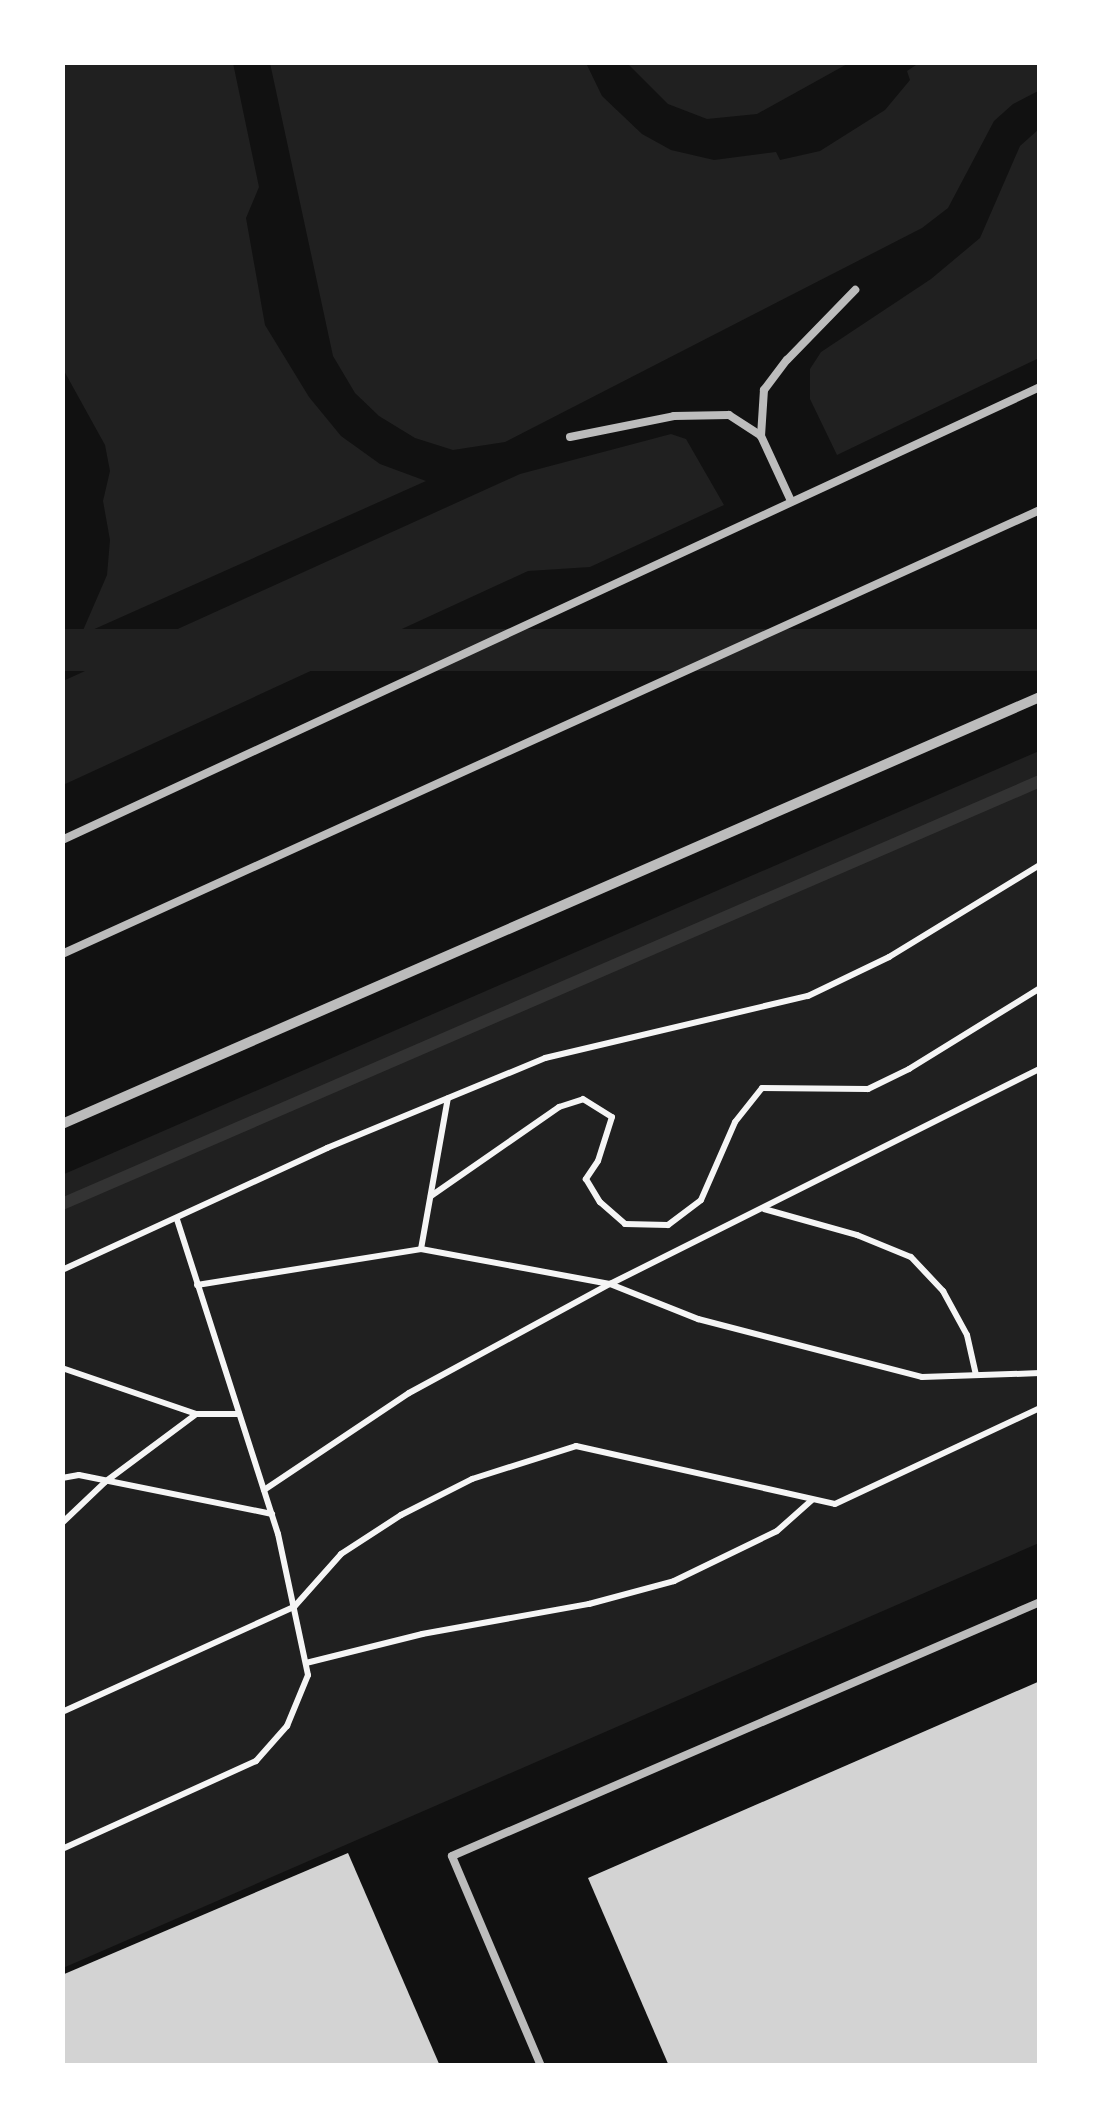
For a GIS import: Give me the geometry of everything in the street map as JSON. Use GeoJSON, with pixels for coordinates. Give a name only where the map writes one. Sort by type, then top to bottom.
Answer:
{"type":"FeatureCollection","features":[{"type":"Feature","properties":{"kind":"street"},"geometry":{"type":"LineString","coordinates":[[62,1124],[1040,697]]}},
{"type":"Feature","properties":{"kind":"lane"},"geometry":{"type":"LineString","coordinates":[[791,502],[761,436],[764,390],[786,360],[855,290]]}},
{"type":"Feature","properties":{"kind":"lane"},"geometry":{"type":"LineString","coordinates":[[62,840],[1040,386]]}},
{"type":"Feature","properties":{"kind":"lane"},"geometry":{"type":"LineString","coordinates":[[570,437],[674,416],[729,415],[761,436]]}},
{"type":"Feature","properties":{"kind":"lane"},"geometry":{"type":"LineString","coordinates":[[62,954],[1040,510]]}},
{"type":"Feature","properties":{"kind":"lane"},"geometry":{"type":"LineString","coordinates":[[540,2066],[452,1856],[1040,1602]]}},
{"type":"Feature","properties":{"kind":"path"},"geometry":{"type":"LineString","coordinates":[[62,1270],[327,1148],[546,1058],[808,996],[888,957],[1040,865]]}},
{"type":"Feature","properties":{"kind":"path"},"geometry":{"type":"LineString","coordinates":[[431,1196],[559,1107],[583,1098],[612,1117],[598,1161],[586,1179],[600,1202],[624,1224],[668,1225],[701,1200],[734,1122],[762,1088],[868,1089],[908,1069],[1040,988]]}},
{"type":"Feature","properties":{"kind":"path"},"geometry":{"type":"LineString","coordinates":[[264,1490],[409,1393],[610,1284],[1040,1068]]}},
{"type":"Feature","properties":{"kind":"path"},"geometry":{"type":"LineString","coordinates":[[421,1249],[448,1098]]}},
{"type":"Feature","properties":{"kind":"path"},"geometry":{"type":"LineString","coordinates":[[763,1208],[857,1235],[911,1257],[943,1291],[968,1335],[976,1375]]}},
{"type":"Feature","properties":{"kind":"path"},"geometry":{"type":"LineString","coordinates":[[62,1849],[256,1761],[287,1726],[308,1675],[272,1514],[176,1220]]}},
{"type":"Feature","properties":{"kind":"path"},"geometry":{"type":"LineString","coordinates":[[197,1285],[421,1249],[610,1284],[698,1318],[922,1378],[1040,1373]]}},
{"type":"Feature","properties":{"kind":"path"},"geometry":{"type":"LineString","coordinates":[[62,1368],[196,1414],[239,1414]]}},
{"type":"Feature","properties":{"kind":"path"},"geometry":{"type":"LineString","coordinates":[[62,1712],[294,1607],[341,1554],[401,1514],[472,1479],[576,1446],[835,1504],[1040,1408]]}},
{"type":"Feature","properties":{"kind":"path"},"geometry":{"type":"LineString","coordinates":[[62,1523],[105,1482],[196,1414]]}},
{"type":"Feature","properties":{"kind":"path"},"geometry":{"type":"LineString","coordinates":[[62,1478],[79,1475],[272,1514]]}},
{"type":"Feature","properties":{"kind":"path"},"geometry":{"type":"LineString","coordinates":[[306,1663],[422,1634],[589,1604],[674,1581],[777,1531],[813,1499]]}},
{"type":"Feature","properties":{"kind":"shaded area"},"geometry":{"type":"Polygon","coordinates":[[[62,63],[233,63],[259,187],[246,218],[265,325],[309,397],[341,436],[380,464],[426,481],[81,635],[107,575],[110,540],[103,501],[110,471],[105,445],[63,369],[62,63]]]}},
{"type":"Feature","properties":{"kind":"shaded area"},"geometry":{"type":"Polygon","coordinates":[[[270,63],[586,63],[602,96],[642,134],[671,150],[714,160],[776,152],[780,160],[820,151],[885,110],[910,80],[907,71],[919,63],[1039,63],[1040,90],[1013,104],[994,121],[948,208],[922,228],[505,442],[453,450],[415,438],[379,416],[355,393],[333,356],[270,63]]]}},
{"type":"Feature","properties":{"kind":"shaded area"},"geometry":{"type":"Polygon","coordinates":[[[627,63],[849,63],[757,114],[707,119],[668,104],[627,63]]]}},
{"type":"Feature","properties":{"kind":"shaded area"},"geometry":{"type":"Polygon","coordinates":[[[1039,129],[1039,358],[837,455],[810,399],[810,369],[821,352],[931,279],[980,238],[1020,146],[1039,129]]]}},
{"type":"Feature","properties":{"kind":"shaded area"},"geometry":{"type":"Polygon","coordinates":[[[671,434],[686,439],[724,505],[590,567],[528,571],[63,785],[63,681],[520,474],[671,434]]]}},
{"type":"Feature","properties":{"kind":"shaded area"},"geometry":{"type":"Polygon","coordinates":[[[62,629],[1039,629],[1039,671],[62,671],[62,629]]]}},
{"type":"Feature","properties":{"kind":"shaded area"},"geometry":{"type":"Polygon","coordinates":[[[1039,751],[1039,1543],[63,1968],[62,1175],[1039,751]]]}},
{"type":"Feature","properties":{"kind":"building"},"geometry":{"type":"Polygon","coordinates":[[[1040,1681],[1040,2066],[669,2066],[588,1878],[1040,1681]]]}},
{"type":"Feature","properties":{"kind":"building"},"geometry":{"type":"Polygon","coordinates":[[[348,1853],[440,2066],[62,2066],[62,1975],[348,1853]]]}},
{"type":"Feature","properties":{"kind":"waterway"},"geometry":{"type":"LineString","coordinates":[[62,1204],[1040,781]]}}]}
